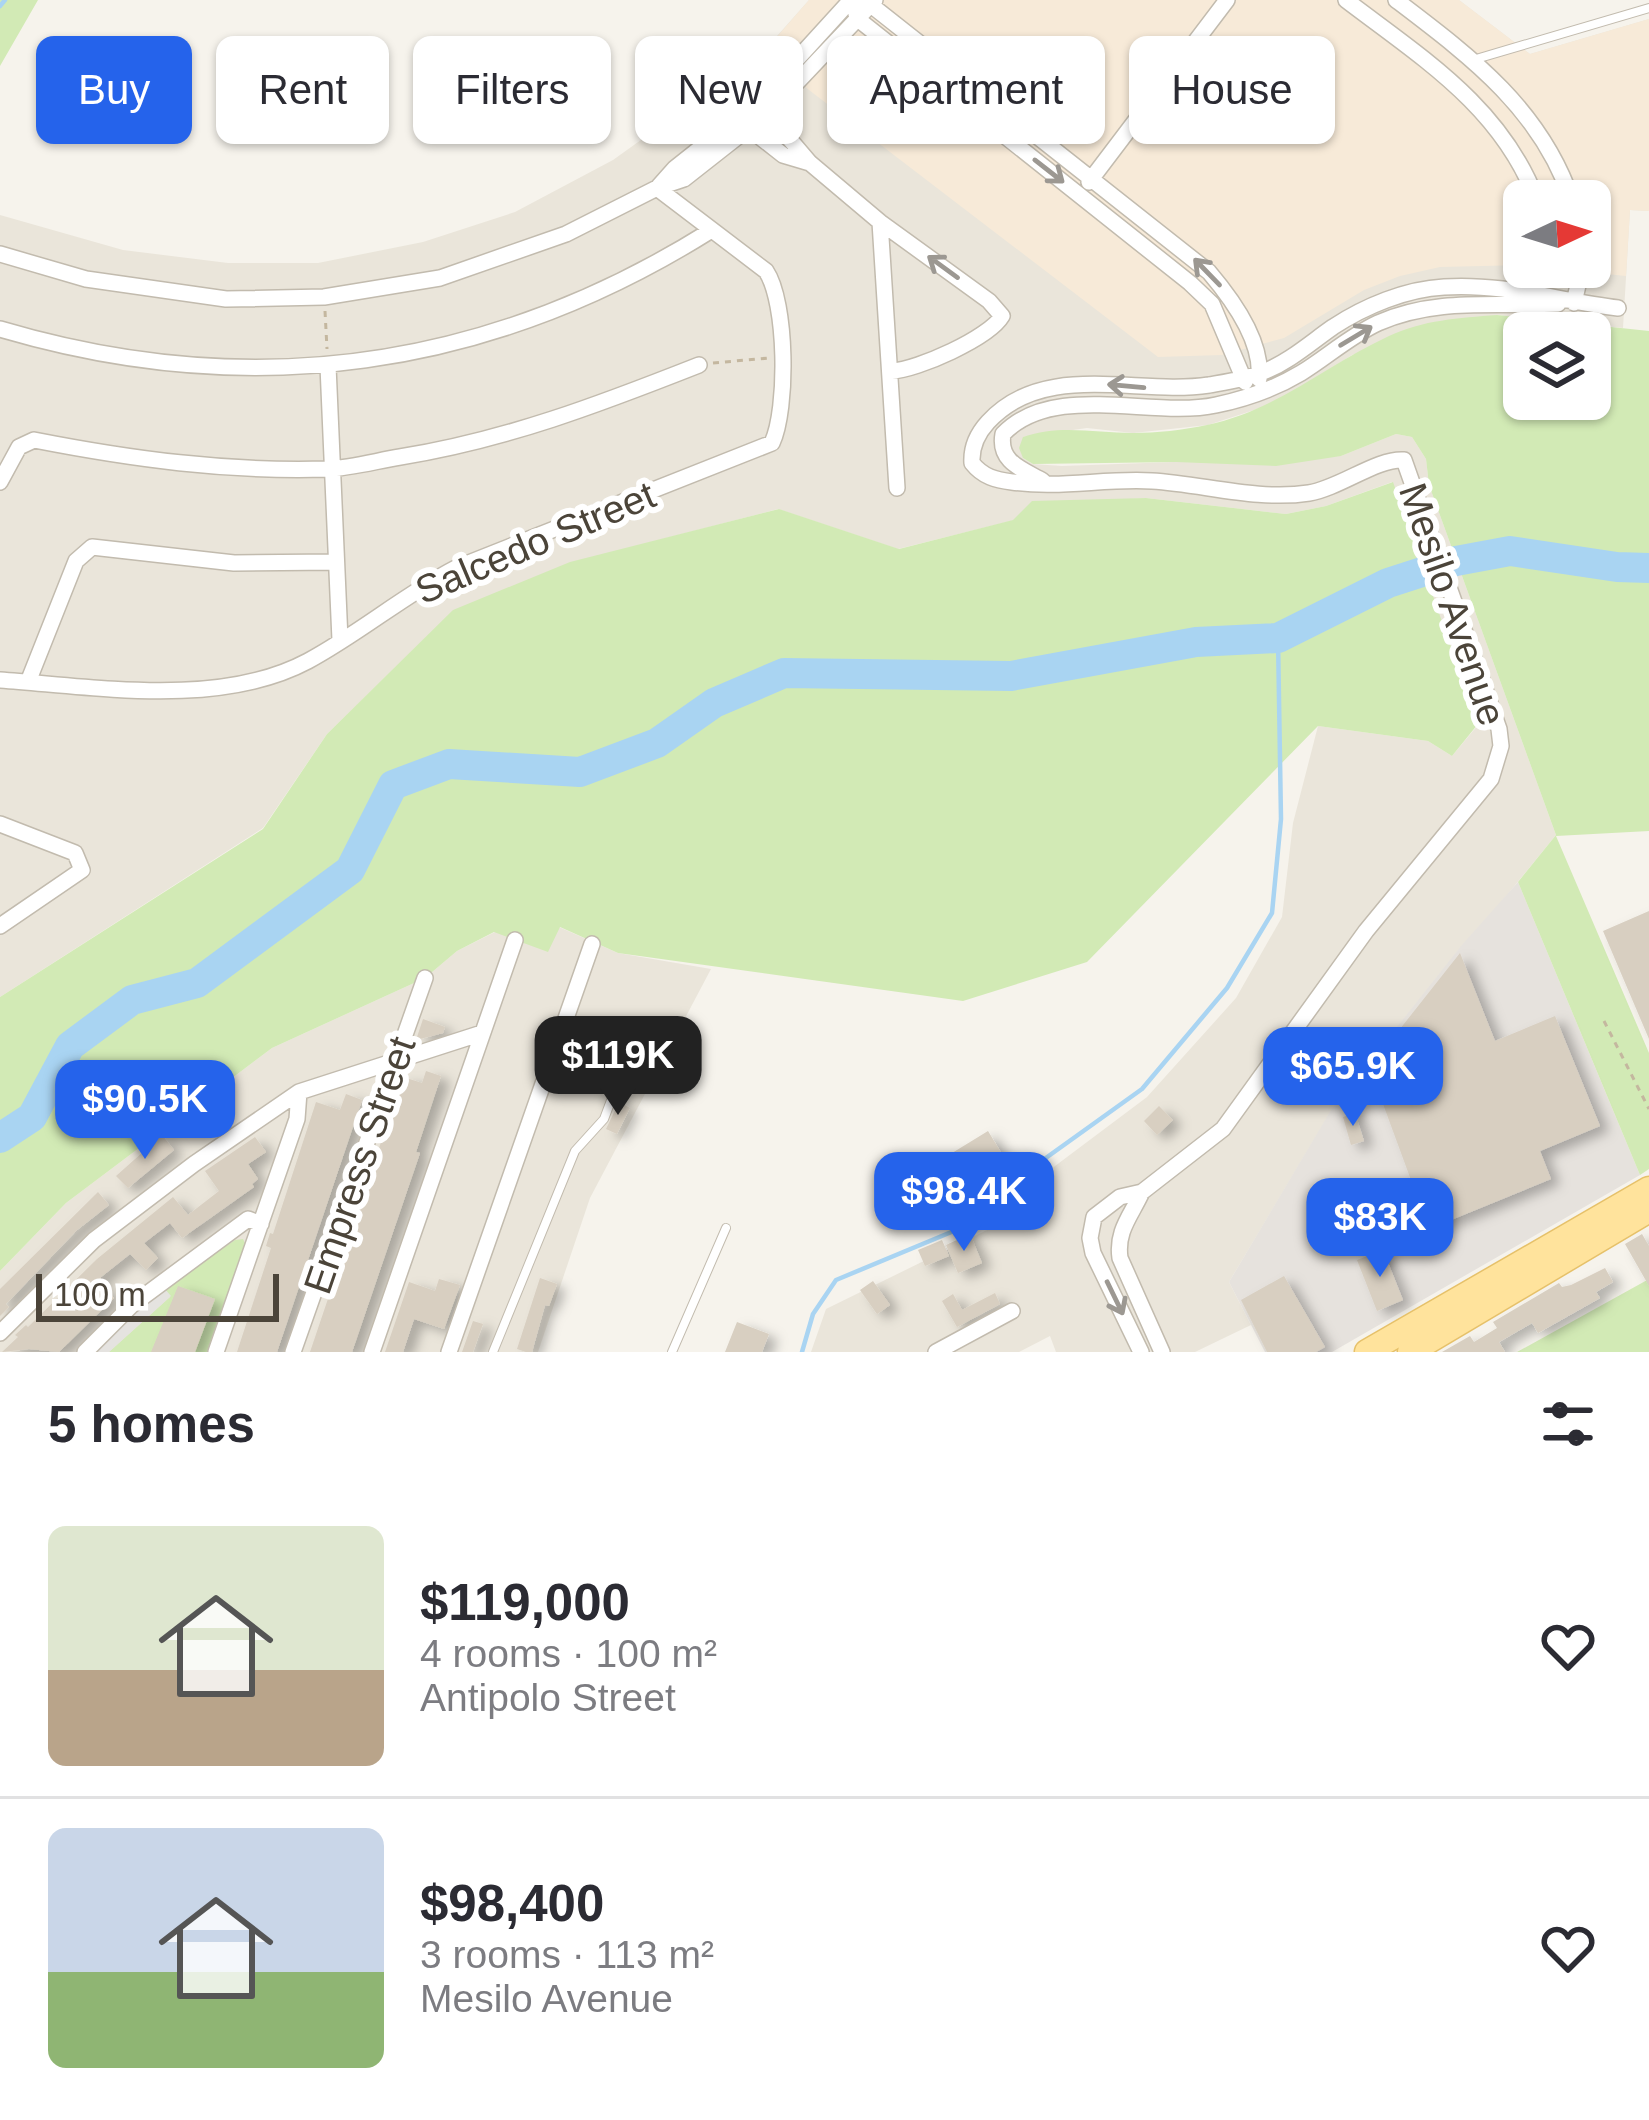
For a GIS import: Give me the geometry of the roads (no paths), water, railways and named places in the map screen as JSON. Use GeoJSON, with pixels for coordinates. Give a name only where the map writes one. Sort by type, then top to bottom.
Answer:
{"type":"FeatureCollection","features":[{"type":"Feature","properties":{"kind":"main road"},"geometry":{"type":"LineString","coordinates":[[1367,1352],[1649,1189]]}},
{"type":"Feature","properties":{"kind":"main road"},"geometry":{"type":"LineString","coordinates":[[1410,1352],[1649,1210]]}},
{"type":"Feature","properties":{"kind":"street"},"geometry":{"type":"LineString","coordinates":[[1080,195],[1227,0]]}},
{"type":"Feature","properties":{"kind":"street"},"geometry":{"type":"LineString","coordinates":[[1346,0],[1464,89],[1509,143],[1527,180]]}},
{"type":"Feature","properties":{"kind":"street"},"geometry":{"type":"LineString","coordinates":[[1396,0],[1474,59],[1540,133],[1562,180]]}},
{"type":"Feature","properties":{"kind":"street"},"geometry":{"type":"LineString","coordinates":[[850,1],[873,3],[1209,272],[1244,323],[1261,373],[1255,394]]}},
{"type":"Feature","properties":{"kind":"street"},"geometry":{"type":"LineString","coordinates":[[850,1],[859,20],[1166,261],[1212,304],[1227,331],[1242,377],[1255,394]]}},
{"type":"Feature","properties":{"kind":"street"},"geometry":{"type":"LineString","coordinates":[[803,59],[850,1]]}},
{"type":"Feature","properties":{"kind":"street"},"geometry":{"type":"LineString","coordinates":[[803,71],[873,3]]}},
{"type":"Feature","properties":{"kind":"street"},"geometry":{"type":"LineString","coordinates":[[0,254],[86,279],[154,291],[226,299],[324,297],[440,278],[566,234],[685,179],[723,144]]}},
{"type":"Feature","properties":{"kind":"street"},"geometry":{"type":"LineString","coordinates":[[769,144],[783,155],[810,163]]}},
{"type":"Feature","properties":{"kind":"street"},"geometry":{"type":"LineString","coordinates":[[794,144],[880,222],[989,301],[1002,316],[988,332],[908,370],[892,371]]}},
{"type":"Feature","properties":{"kind":"street","name":"Salcedo Street"},"geometry":{"type":"LineString","coordinates":[[0,680],[204,691],[240,687],[308,661],[415,589],[456,568],[772,443],[782,410],[782,357],[773,282],[766,271],[657,188]]}},
{"type":"Feature","properties":{"kind":"street"},"geometry":{"type":"LineString","coordinates":[[880,222],[897,488]]}},
{"type":"Feature","properties":{"kind":"street"},"geometry":{"type":"LineString","coordinates":[[0,328],[64,348],[199,368],[328,366],[432,350],[508,328],[638,274],[710,231]]}},
{"type":"Feature","properties":{"kind":"street","name":"Mesilo Avenue"},"geometry":{"type":"LineString","coordinates":[[1151,1350],[1090,1238],[1094,1217],[1108,1203],[1142,1192],[1223,1129],[1366,931],[1491,779],[1501,746],[1401,459],[1340,485],[1307,493],[1272,494],[1148,481],[1051,485],[992,478],[972,463],[974,445],[982,428],[1016,400],[1069,385],[1182,387],[1261,373],[1336,325],[1404,294],[1443,287],[1522,289],[1574,303]]}},
{"type":"Feature","properties":{"kind":"street"},"geometry":{"type":"LineString","coordinates":[[1574,303],[1577,288]]}},
{"type":"Feature","properties":{"kind":"street","name":"Mesilo Avenue"},"geometry":{"type":"LineString","coordinates":[[1051,485],[1016,465],[1004,452],[1004,434],[1023,419],[1097,404],[1152,409],[1214,406],[1255,394],[1301,372],[1377,324],[1409,312],[1459,303],[1574,303],[1618,308]]}},
{"type":"Feature","properties":{"kind":"street"},"geometry":{"type":"LineString","coordinates":[[0,482],[19,446],[34,440],[147,462],[332,469],[484,442],[543,425],[699,365]]}},
{"type":"Feature","properties":{"kind":"street"},"geometry":{"type":"LineString","coordinates":[[328,366],[340,640]]}},
{"type":"Feature","properties":{"kind":"street"},"geometry":{"type":"LineString","coordinates":[[28,682],[76,561],[92,547],[234,563],[336,562]]}},
{"type":"Feature","properties":{"kind":"street"},"geometry":{"type":"LineString","coordinates":[[0,824],[75,853],[82,870],[0,926]]}},
{"type":"Feature","properties":{"kind":"street"},"geometry":{"type":"LineString","coordinates":[[372,1352],[515,940]]}},
{"type":"Feature","properties":{"kind":"street"},"geometry":{"type":"LineString","coordinates":[[448,1352],[592,944]]}},
{"type":"Feature","properties":{"kind":"street","name":"Empress Street"},"geometry":{"type":"LineString","coordinates":[[293,1352],[425,978]]}},
{"type":"Feature","properties":{"kind":"street"},"geometry":{"type":"LineString","coordinates":[[0,1333],[94,1240],[299,1092],[482,1033]]}},
{"type":"Feature","properties":{"kind":"street"},"geometry":{"type":"LineString","coordinates":[[216,1352],[297,1118],[299,1092]]}},
{"type":"Feature","properties":{"kind":"street","name":"Mesilo Avenue"},"geometry":{"type":"LineString","coordinates":[[1142,1192],[1118,1241],[1151,1350]]}},
{"type":"Feature","properties":{"kind":"street"},"geometry":{"type":"LineString","coordinates":[[86,1352],[132,1305],[248,1219],[261,1224]]}},
{"type":"Feature","properties":{"kind":"street"},"geometry":{"type":"LineString","coordinates":[[936,1352],[1012,1311]]}},
{"type":"Feature","properties":{"kind":"lane"},"geometry":{"type":"LineString","coordinates":[[1474,59],[1649,8]]}},
{"type":"Feature","properties":{"kind":"lane"},"geometry":{"type":"LineString","coordinates":[[493,1352],[574,1151],[604,1119],[632,1042]]}},
{"type":"Feature","properties":{"kind":"lane"},"geometry":{"type":"LineString","coordinates":[[672,1352],[726,1228]]}},
{"type":"Feature","properties":{"kind":"waterway"},"geometry":{"type":"LineString","coordinates":[[0,6],[5,0]]}},
{"type":"Feature","properties":{"kind":"waterway"},"geometry":{"type":"LineString","coordinates":[[0,1138],[32,1117],[70,1046],[132,1000],[197,983],[350,870],[393,785],[449,764],[580,772],[657,743],[714,703],[784,673],[1011,676],[1196,642],[1278,638],[1388,583],[1456,561],[1510,551],[1649,568]]}},
{"type":"Feature","properties":{"kind":"waterway"},"geometry":{"type":"LineString","coordinates":[[802,1352],[813,1314],[836,1280],[985,1218],[1043,1160],[1142,1089],[1227,988],[1272,913],[1281,819],[1278,638]]}}]}
